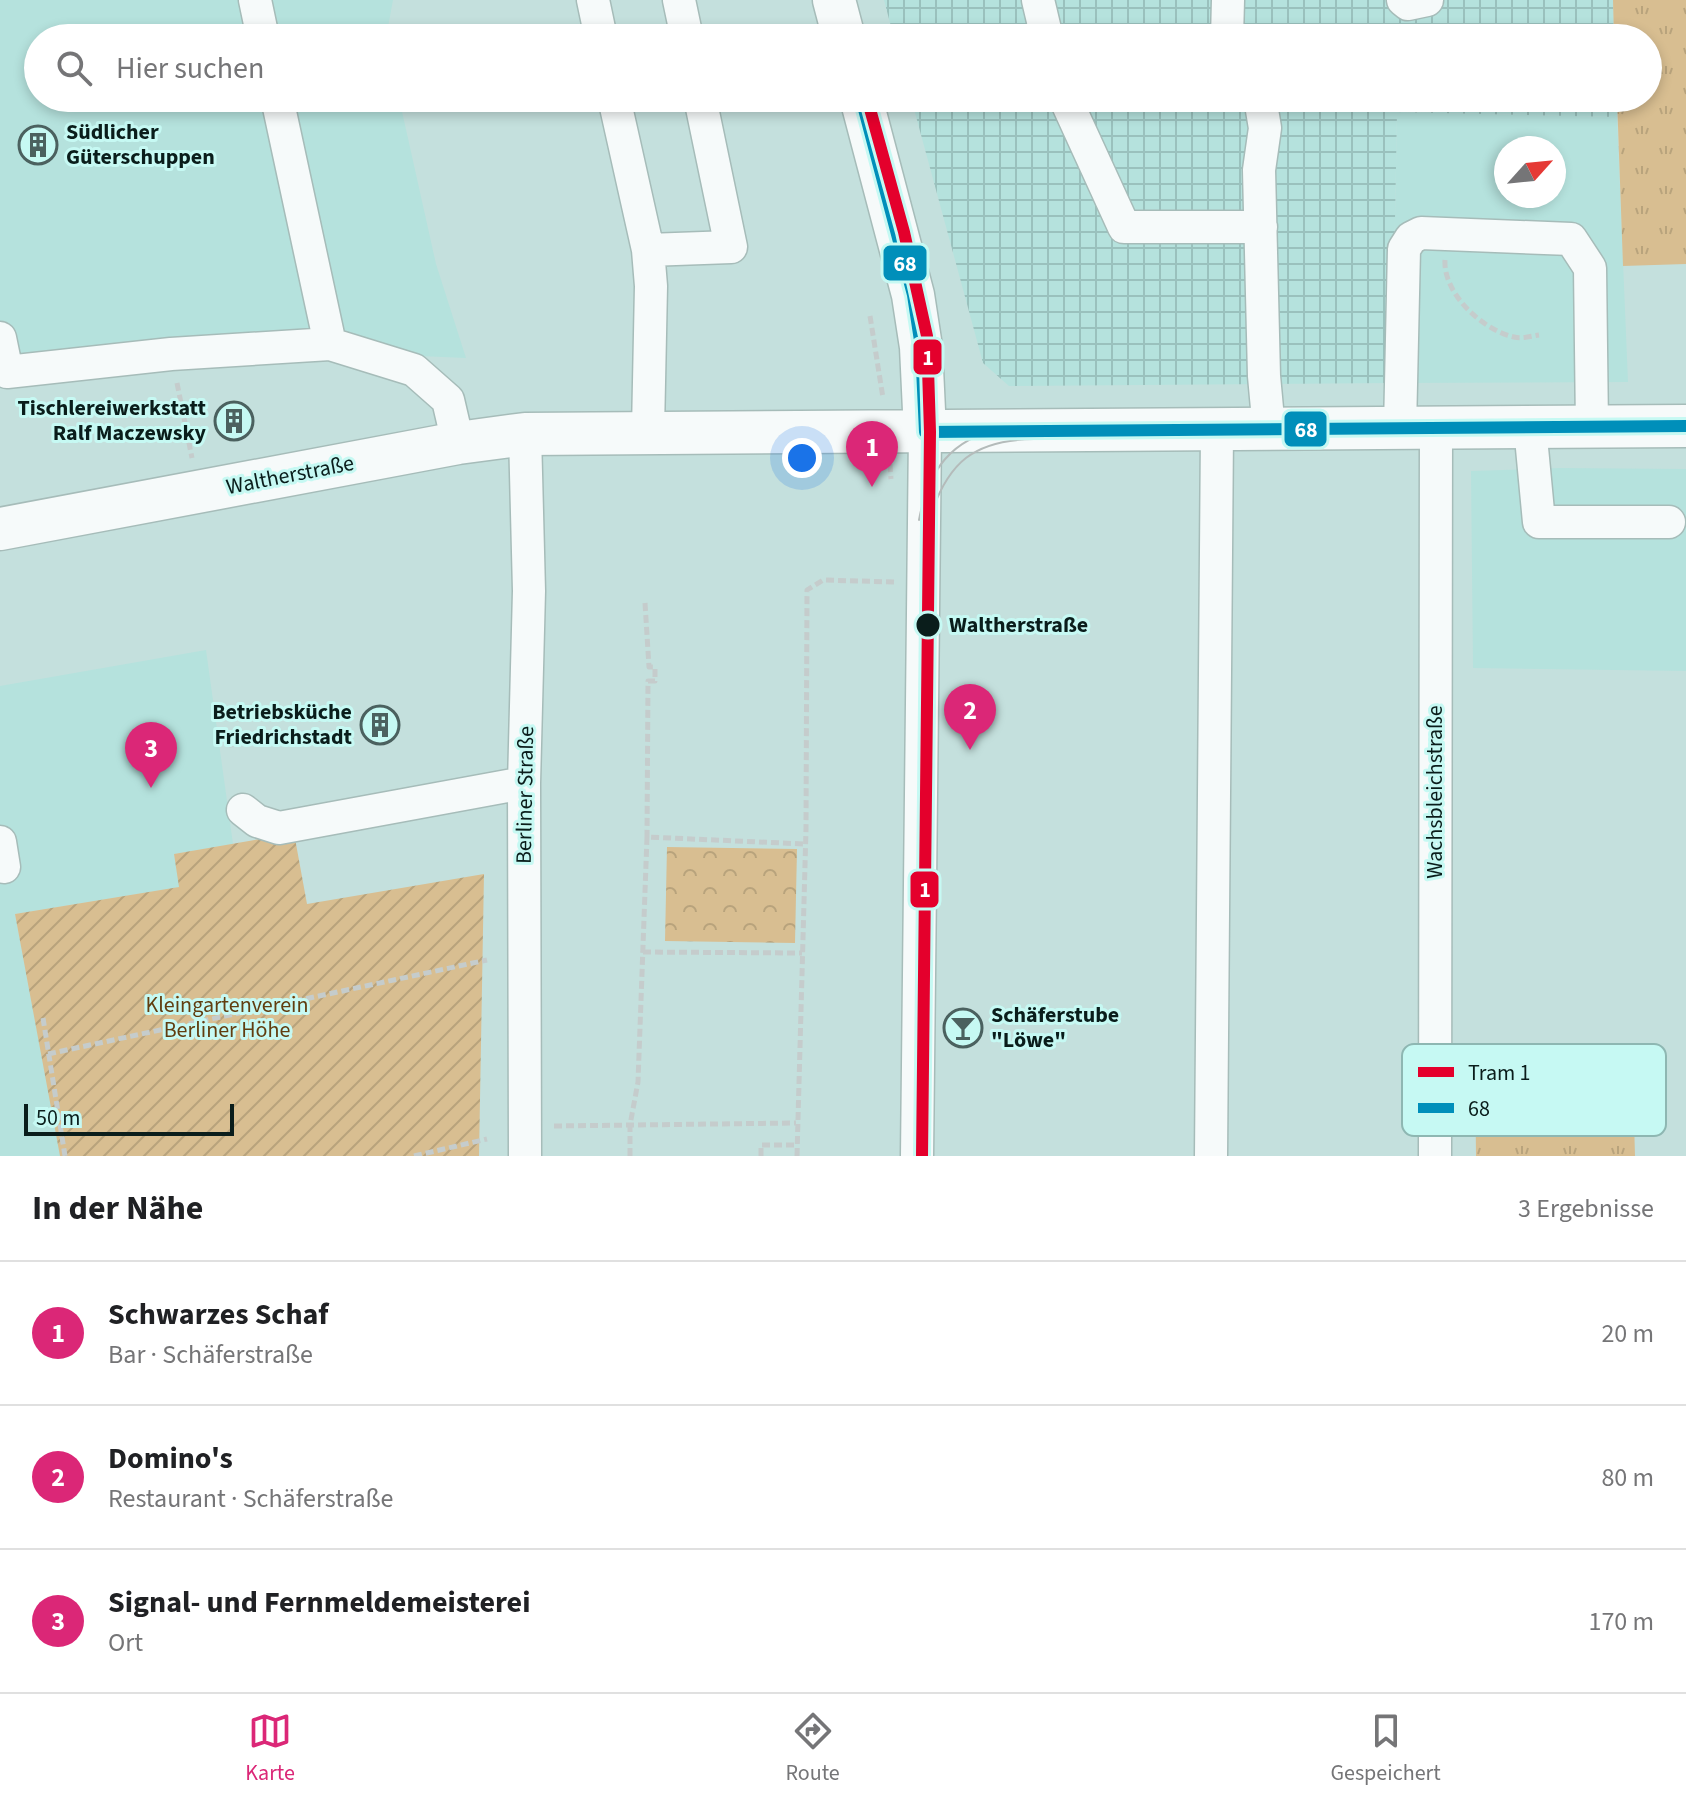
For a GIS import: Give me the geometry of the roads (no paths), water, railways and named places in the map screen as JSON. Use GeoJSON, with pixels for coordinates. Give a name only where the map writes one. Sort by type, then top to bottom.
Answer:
{"type":"FeatureCollection","features":[{"type":"Feature","properties":{"kind":"main road"},"geometry":{"type":"LineString","coordinates":[[834,0],[840,24]]}},
{"type":"Feature","properties":{"kind":"main road"},"geometry":{"type":"LineString","coordinates":[[865,112],[913,295],[921,347],[925,432]]}},
{"type":"Feature","properties":{"kind":"main road","name":"Waltherstraße"},"geometry":{"type":"LineString","coordinates":[[0,529],[458,443],[525,434],[648,430],[1217,431],[1686,426]]}},
{"type":"Feature","properties":{"kind":"street"},"geometry":{"type":"LineString","coordinates":[[255,0],[260,24]]}},
{"type":"Feature","properties":{"kind":"street"},"geometry":{"type":"LineString","coordinates":[[593,0],[598,24]]}},
{"type":"Feature","properties":{"kind":"street"},"geometry":{"type":"LineString","coordinates":[[679,0],[684,24]]}},
{"type":"Feature","properties":{"kind":"street"},"geometry":{"type":"LineString","coordinates":[[1038,0],[1044,24]]}},
{"type":"Feature","properties":{"kind":"street"},"geometry":{"type":"LineString","coordinates":[[1227,24],[1228,0]]}},
{"type":"Feature","properties":{"kind":"street"},"geometry":{"type":"LineString","coordinates":[[1403,0],[1408,4],[1427,0]]}},
{"type":"Feature","properties":{"kind":"street"},"geometry":{"type":"LineString","coordinates":[[280,112],[330,344]]}},
{"type":"Feature","properties":{"kind":"street"},"geometry":{"type":"LineString","coordinates":[[617,112],[648,250],[651,286],[648,430]]}},
{"type":"Feature","properties":{"kind":"street"},"geometry":{"type":"LineString","coordinates":[[648,250],[731,247],[703,112]]}},
{"type":"Feature","properties":{"kind":"street"},"geometry":{"type":"LineString","coordinates":[[1071,112],[1124,227],[1261,227]]}},
{"type":"Feature","properties":{"kind":"street"},"geometry":{"type":"LineString","coordinates":[[1262,112],[1265,128],[1259,170],[1264,376],[1269,430]]}},
{"type":"Feature","properties":{"kind":"street","name":"Wachsbleichstraße"},"geometry":{"type":"LineString","coordinates":[[1432,1044],[1418,428],[1404,249],[1411,238],[1421,233],[1571,239],[1590,268],[1592,427]]}},
{"type":"Feature","properties":{"kind":"street"},"geometry":{"type":"LineString","coordinates":[[0,338],[7,372],[171,354],[330,344],[414,370],[448,400],[458,443]]}},
{"type":"Feature","properties":{"kind":"street"},"geometry":{"type":"LineString","coordinates":[[1530,427],[1539,522],[1669,522]]}},
{"type":"Feature","properties":{"kind":"street"},"geometry":{"type":"LineString","coordinates":[[1211,1156],[1217,431]]}},
{"type":"Feature","properties":{"kind":"street"},"geometry":{"type":"LineString","coordinates":[[917,1156],[925,432]]}},
{"type":"Feature","properties":{"kind":"street","name":"Berliner Straße"},"geometry":{"type":"LineString","coordinates":[[525,434],[529,591],[524,783],[525,1141]]}},
{"type":"Feature","properties":{"kind":"street"},"geometry":{"type":"LineString","coordinates":[[243,810],[257,821],[279,828],[524,783]]}},
{"type":"Feature","properties":{"kind":"street","name":"Wachsbleichstraße"},"geometry":{"type":"LineString","coordinates":[[1435,1136],[1435,1156]]}},
{"type":"Feature","properties":{"kind":"tram line","name":"1"},"geometry":{"type":"LineString","coordinates":[[871,112],[904,232],[927,336],[930,432],[922,1156]]}},
{"type":"Feature","properties":{"kind":"tram line"},"geometry":{"type":"LineString","coordinates":[[919,520],[929,486],[945,460],[969,440],[1002,429],[1686,420]]}},
{"type":"Feature","properties":{"kind":"tram line"},"geometry":{"type":"LineString","coordinates":[[930,517],[945,482],[966,458],[995,444],[1034,439]]}},
{"type":"Feature","properties":{"kind":"place","name":"Südlicher Güterschuppen"},"geometry":{"type":"Point","coordinates":[38,145]}},
{"type":"Feature","properties":{"kind":"place","name":"Tischlereiwerkstatt Ralf Maczewsky"},"geometry":{"type":"Point","coordinates":[234,421]}},
{"type":"Feature","properties":{"kind":"place","name":"Schwarzes Schaf"},"geometry":{"type":"Point","coordinates":[872,487]}},
{"type":"Feature","properties":{"kind":"place","name":"Waltherstraße"},"geometry":{"type":"Point","coordinates":[928,625]}},
{"type":"Feature","properties":{"kind":"place","name":"Betriebsküche Friedrichstadt"},"geometry":{"type":"Point","coordinates":[380,725]}},
{"type":"Feature","properties":{"kind":"place","name":"Domino's"},"geometry":{"type":"Point","coordinates":[970,750]}},
{"type":"Feature","properties":{"kind":"place","name":"Signal- und Fernmeldemeisterei"},"geometry":{"type":"Point","coordinates":[151,788]}},
{"type":"Feature","properties":{"kind":"place","name":"Schäferstube \"Löwe\""},"geometry":{"type":"Point","coordinates":[963,1028]}},
{"type":"Feature","properties":{"kind":"park label","name":"Kleingartenverein Berliner Höhe"},"geometry":{"type":"Point","coordinates":[227,1018]}}]}
